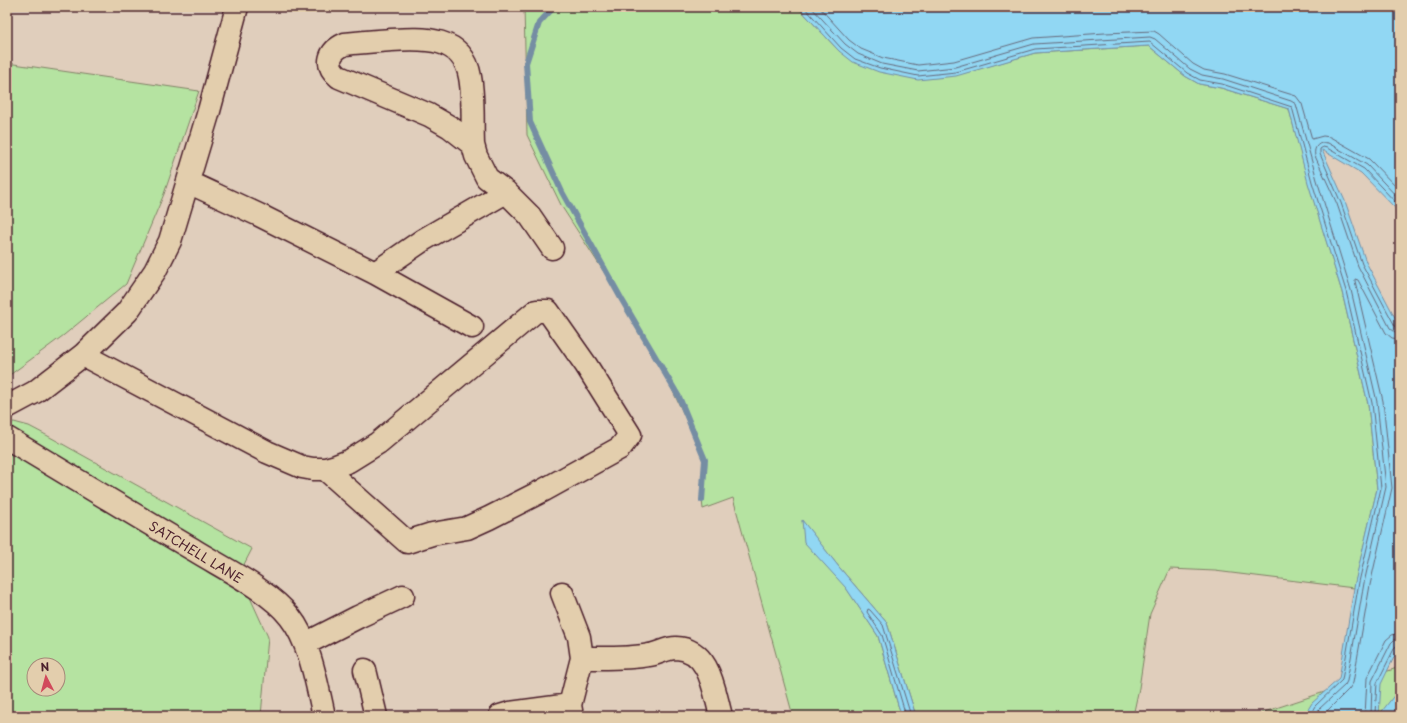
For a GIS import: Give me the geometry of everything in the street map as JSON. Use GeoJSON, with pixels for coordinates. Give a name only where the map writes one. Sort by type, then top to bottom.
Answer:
{"type":"FeatureCollection","features":[{"type":"Feature","properties":{"kind":"street"},"geometry":{"type":"LineString","coordinates":[[7,407],[35,392],[83,355],[127,312],[155,272],[170,241],[237,7]]}},
{"type":"Feature","properties":{"kind":"street"},"geometry":{"type":"LineString","coordinates":[[473,145],[429,115],[339,77],[334,73],[330,66],[330,58],[338,47],[345,44],[416,39],[444,43],[455,49],[462,56],[470,77],[473,145],[476,156],[487,178],[506,192],[530,216],[552,248]]}},
{"type":"Feature","properties":{"kind":"street"},"geometry":{"type":"LineString","coordinates":[[188,182],[259,215],[375,273],[472,327]]}},
{"type":"Feature","properties":{"kind":"street"},"geometry":{"type":"LineString","coordinates":[[375,273],[424,240],[506,192]]}},
{"type":"Feature","properties":{"kind":"street"},"geometry":{"type":"LineString","coordinates":[[83,355],[267,452],[302,466],[313,469],[325,468],[349,461],[378,443],[536,311],[548,311],[586,364],[630,435],[620,448],[544,490],[489,518],[467,528],[432,534],[408,542],[325,468]]}},
{"type":"Feature","properties":{"kind":"street","name":"SATCHELL LANE"},"geometry":{"type":"LineString","coordinates":[[7,438],[261,591],[275,601],[290,617],[305,644],[313,667],[324,716]]}},
{"type":"Feature","properties":{"kind":"street"},"geometry":{"type":"LineString","coordinates":[[500,716],[510,713],[571,710],[582,658],[579,638],[562,593]]}},
{"type":"Feature","properties":{"kind":"street"},"geometry":{"type":"LineString","coordinates":[[305,644],[403,596]]}},
{"type":"Feature","properties":{"kind":"street"},"geometry":{"type":"LineString","coordinates":[[582,658],[636,657],[652,655],[675,648],[688,651],[702,661],[713,682],[721,716]]}},
{"type":"Feature","properties":{"kind":"street"},"geometry":{"type":"LineString","coordinates":[[365,670],[376,716]]}},
{"type":"Feature","properties":{"kind":"green space"},"geometry":{"type":"Polygon","coordinates":[[[524,7],[798,7],[839,51],[964,73],[1035,53],[1149,46],[1185,76],[1199,84],[1221,88],[1289,109],[1310,188],[1342,292],[1368,404],[1377,489],[1354,588],[1215,571],[1170,569],[1150,614],[1139,688],[1133,716],[916,716],[887,623],[802,521],[878,636],[902,716],[793,716],[733,498],[703,509],[702,500],[705,460],[662,368],[622,300],[562,207],[527,135],[524,7]]]}},
{"type":"Feature","properties":{"kind":"green space"},"geometry":{"type":"Polygon","coordinates":[[[7,63],[199,91],[164,194],[126,284],[64,335],[7,377],[7,63]]]}},
{"type":"Feature","properties":{"kind":"green space"},"geometry":{"type":"Polygon","coordinates":[[[14,422],[29,426],[252,549],[238,576],[243,582],[268,637],[261,716],[7,716],[7,423],[14,422]]]}},
{"type":"Feature","properties":{"kind":"green space"},"geometry":{"type":"Polygon","coordinates":[[[1400,667],[1400,716],[1252,716],[1400,667]]]}},
{"type":"Feature","properties":{"kind":"water"},"geometry":{"type":"Polygon","coordinates":[[[798,7],[1400,7],[1400,213],[1361,173],[1322,150],[1345,201],[1366,262],[1400,327],[1400,645],[1381,684],[1379,715],[1400,688],[1400,716],[1304,716],[1312,703],[1339,679],[1355,582],[1377,489],[1368,404],[1342,292],[1308,183],[1289,109],[1221,88],[1199,84],[1185,76],[1149,46],[1035,53],[956,76],[918,80],[879,72],[853,62],[839,51],[798,7]]]}},
{"type":"Feature","properties":{"kind":"water"},"geometry":{"type":"Polygon","coordinates":[[[802,520],[839,567],[887,623],[916,716],[902,716],[878,636],[846,588],[804,542],[802,520]]]}},
{"type":"Feature","properties":{"kind":"waterway"},"geometry":{"type":"LineString","coordinates":[[554,7],[539,23],[526,63],[530,122],[562,192],[622,300],[679,397],[705,460],[702,500]]}}]}
